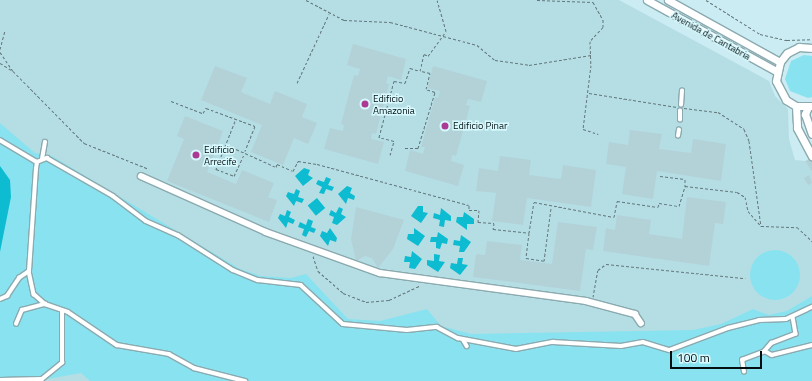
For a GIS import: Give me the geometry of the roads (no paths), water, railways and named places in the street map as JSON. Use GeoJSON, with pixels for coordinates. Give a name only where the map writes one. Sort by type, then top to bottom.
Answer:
{"type":"FeatureCollection","features":[{"type":"Feature","properties":{"kind":"street","name":"Avenida de Cantabria"},"geometry":{"type":"LineString","coordinates":[[647,0],[776,71]]}},
{"type":"Feature","properties":{"kind":"street","name":"Avenida de Cantabria"},"geometry":{"type":"LineString","coordinates":[[668,0],[780,62]]}},
{"type":"Feature","properties":{"kind":"street"},"geometry":{"type":"LineString","coordinates":[[810,107],[796,106],[779,91],[776,71],[780,62],[799,48],[812,48]]}},
{"type":"Feature","properties":{"kind":"street"},"geometry":{"type":"LineString","coordinates":[[796,106],[797,128],[812,156]]}},
{"type":"Feature","properties":{"kind":"street"},"geometry":{"type":"LineString","coordinates":[[810,107],[805,114],[812,134]]}},
{"type":"Feature","properties":{"kind":"street"},"geometry":{"type":"LineString","coordinates":[[141,176],[310,248],[380,273],[586,301],[636,314],[641,323]]}},
{"type":"Feature","properties":{"kind":"lane"},"geometry":{"type":"LineString","coordinates":[[681,104],[682,91]]}},
{"type":"Feature","properties":{"kind":"lane"},"geometry":{"type":"LineString","coordinates":[[680,111],[680,120]]}},
{"type":"Feature","properties":{"kind":"lane"},"geometry":{"type":"LineString","coordinates":[[678,136],[679,130]]}},
{"type":"Feature","properties":{"kind":"lane"},"geometry":{"type":"LineString","coordinates":[[0,140],[38,162]]}},
{"type":"Feature","properties":{"kind":"lane"},"geometry":{"type":"LineString","coordinates":[[42,159],[45,142]]}},
{"type":"Feature","properties":{"kind":"lane"},"geometry":{"type":"LineString","coordinates":[[245,381],[194,368],[169,354],[117,345],[62,312],[44,304],[34,294],[29,272],[30,215],[38,162],[42,159],[52,160],[113,196],[146,221],[178,234],[233,270],[258,280],[301,285],[338,322],[385,329],[437,327],[463,339],[516,349],[553,342],[576,346],[600,343],[621,346],[643,342],[670,350],[734,327],[793,316],[802,308],[812,306]]}},
{"type":"Feature","properties":{"kind":"lane"},"geometry":{"type":"LineString","coordinates":[[0,299],[7,296],[19,278],[29,272]]}},
{"type":"Feature","properties":{"kind":"lane"},"geometry":{"type":"LineString","coordinates":[[16,324],[22,310],[44,304]]}},
{"type":"Feature","properties":{"kind":"lane"},"geometry":{"type":"LineString","coordinates":[[0,380],[42,379],[60,366],[64,357],[62,312]]}},
{"type":"Feature","properties":{"kind":"lane"},"geometry":{"type":"LineString","coordinates":[[744,372],[742,360],[765,351],[772,343],[796,334],[793,316]]}},
{"type":"Feature","properties":{"kind":"lane"},"geometry":{"type":"LineString","coordinates":[[463,339],[466,346]]}},
{"type":"Feature","properties":{"kind":"lane"},"geometry":{"type":"LineString","coordinates":[[765,351],[772,355],[812,346]]}},
{"type":"Feature","properties":{"kind":"place","name":"Edificio Amazonia"},"geometry":{"type":"Point","coordinates":[365,104]}},
{"type":"Feature","properties":{"kind":"place","name":"Edificio Pinar"},"geometry":{"type":"Point","coordinates":[445,126]}},
{"type":"Feature","properties":{"kind":"place","name":"Edificio Arrecife"},"geometry":{"type":"Point","coordinates":[196,155]}}]}
